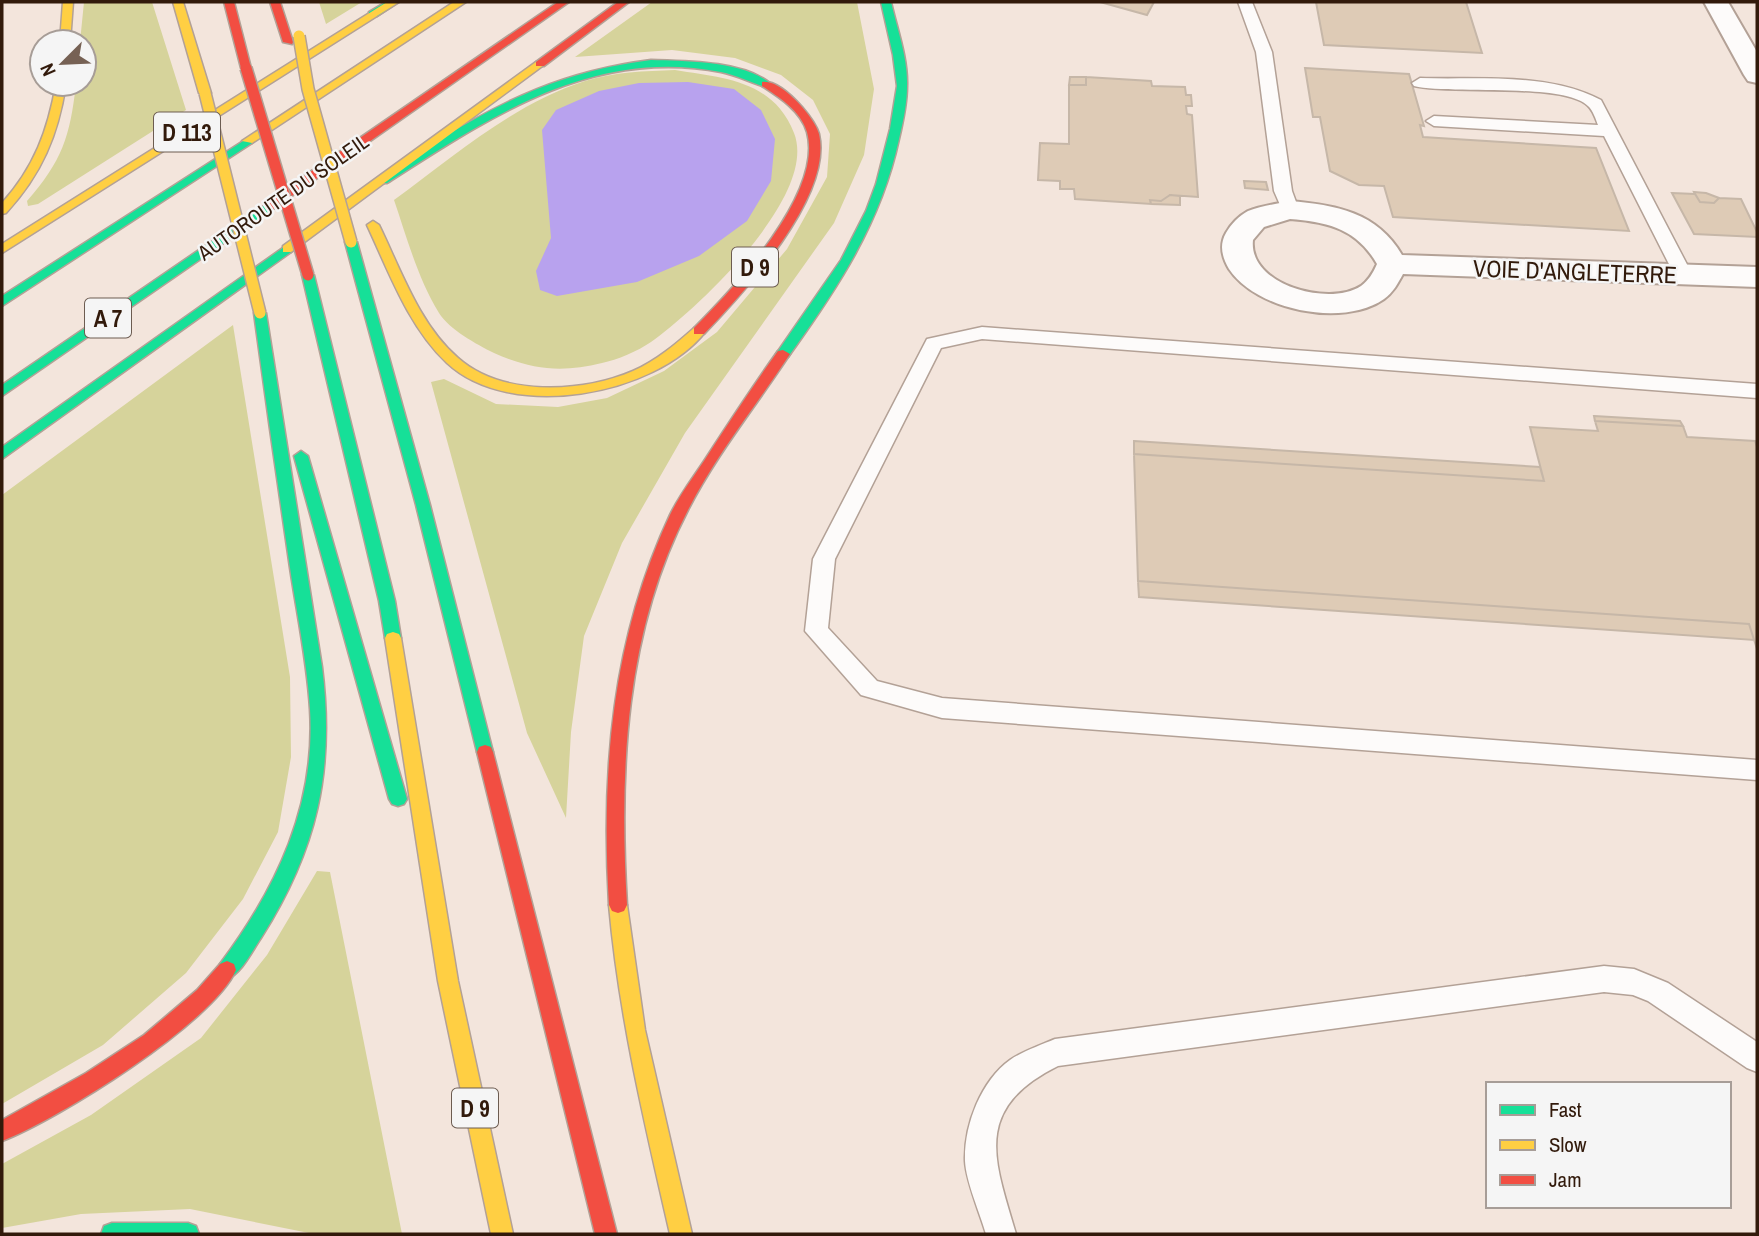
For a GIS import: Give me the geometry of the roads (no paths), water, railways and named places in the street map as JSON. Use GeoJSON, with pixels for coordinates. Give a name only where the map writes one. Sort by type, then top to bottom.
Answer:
{"type":"FeatureCollection","features":[{"type":"Feature","properties":{"kind":"main road"},"geometry":{"type":"LineString","coordinates":[[66,28],[68,2]]}},
{"type":"Feature","properties":{"kind":"main road"},"geometry":{"type":"LineString","coordinates":[[177,2],[205,93],[260,313],[401,810]]}},
{"type":"Feature","properties":{"kind":"main road","name":"D 9"},"geometry":{"type":"LineString","coordinates":[[229,2],[308,275],[387,601],[448,981],[502,1234]]}},
{"type":"Feature","properties":{"kind":"main road","name":"D 9"},"geometry":{"type":"LineString","coordinates":[[275,2],[294,39],[427,518],[606,1234]]}},
{"type":"Feature","properties":{"kind":"main road","name":"D 113"},"geometry":{"type":"LineString","coordinates":[[2,249],[393,2]]}},
{"type":"Feature","properties":{"kind":"main road"},"geometry":{"type":"LineString","coordinates":[[2,302],[461,2]]}},
{"type":"Feature","properties":{"kind":"main road","name":"AUTOROUTE DU SOLEIL"},"geometry":{"type":"LineString","coordinates":[[2,391],[564,2]]}},
{"type":"Feature","properties":{"kind":"main road"},"geometry":{"type":"LineString","coordinates":[[2,454],[383,180],[624,2]]}},
{"type":"Feature","properties":{"kind":"main road"},"geometry":{"type":"LineString","coordinates":[[681,1234],[637,1042],[621,947],[614,855],[614,759],[627,662],[656,570],[679,513],[757,389],[826,296],[851,257],[879,197],[897,125],[902,84],[886,2]]}},
{"type":"Feature","properties":{"kind":"main road"},"geometry":{"type":"LineString","coordinates":[[294,39],[296,13]]}},
{"type":"Feature","properties":{"kind":"main road","name":"D 9"},"geometry":{"type":"LineString","coordinates":[[321,139],[373,225],[432,337],[456,363],[482,379],[518,389],[566,392],[617,382],[654,367],[691,340],[733,297],[787,226],[811,178],[816,142],[804,116],[783,95],[763,81],[743,73],[703,65],[636,64],[592,70],[551,82],[487,116],[383,180]]}},
{"type":"Feature","properties":{"kind":"main road"},"geometry":{"type":"LineString","coordinates":[[2,210],[39,169],[59,98]]}},
{"type":"Feature","properties":{"kind":"main road"},"geometry":{"type":"LineString","coordinates":[[2,1131],[117,1068],[192,1008],[232,967],[257,933],[290,867],[312,800],[319,746],[314,683],[260,313]]}},
{"type":"Feature","properties":{"kind":"main road","name":"D 9"},"geometry":{"type":"LineString","coordinates":[[408,836],[448,981]]}},
{"type":"Feature","properties":{"kind":"main road"},"geometry":{"type":"LineString","coordinates":[[112,1234],[188,1234]]}},
{"type":"Feature","properties":{"kind":"street"},"geometry":{"type":"LineString","coordinates":[[1716,2],[1757,75]]}},
{"type":"Feature","properties":{"kind":"street"},"geometry":{"type":"LineString","coordinates":[[1290,210],[1320,212],[1346,219],[1368,230],[1382,243],[1392,264],[1385,283],[1370,295],[1348,302],[1311,303],[1284,296],[1261,285],[1247,273],[1236,256],[1236,240],[1249,224],[1267,214],[1290,210]]}},
{"type":"Feature","properties":{"kind":"street","name":"VOIE D'ANGLETERRE"},"geometry":{"type":"LineString","coordinates":[[1392,264],[1757,277]]}},
{"type":"Feature","properties":{"kind":"lane"},"geometry":{"type":"LineString","coordinates":[[1245,2],[1264,52],[1283,191],[1290,210]]}},
{"type":"Feature","properties":{"kind":"lane"},"geometry":{"type":"LineString","coordinates":[[1420,83],[1578,93],[1595,103],[1682,274]]}},
{"type":"Feature","properties":{"kind":"lane"},"geometry":{"type":"LineString","coordinates":[[1434,121],[1609,131]]}},
{"type":"Feature","properties":{"kind":"lane"},"geometry":{"type":"LineString","coordinates":[[1757,391],[982,333],[934,343],[824,559],[816,631],[869,688],[942,708],[1757,770]]}},
{"type":"Feature","properties":{"kind":"lane"},"geometry":{"type":"LineString","coordinates":[[1001,1234],[980,1163],[982,1132],[993,1101],[1020,1070],[1055,1053],[1604,979],[1634,982],[1658,992],[1757,1058]]}}]}
